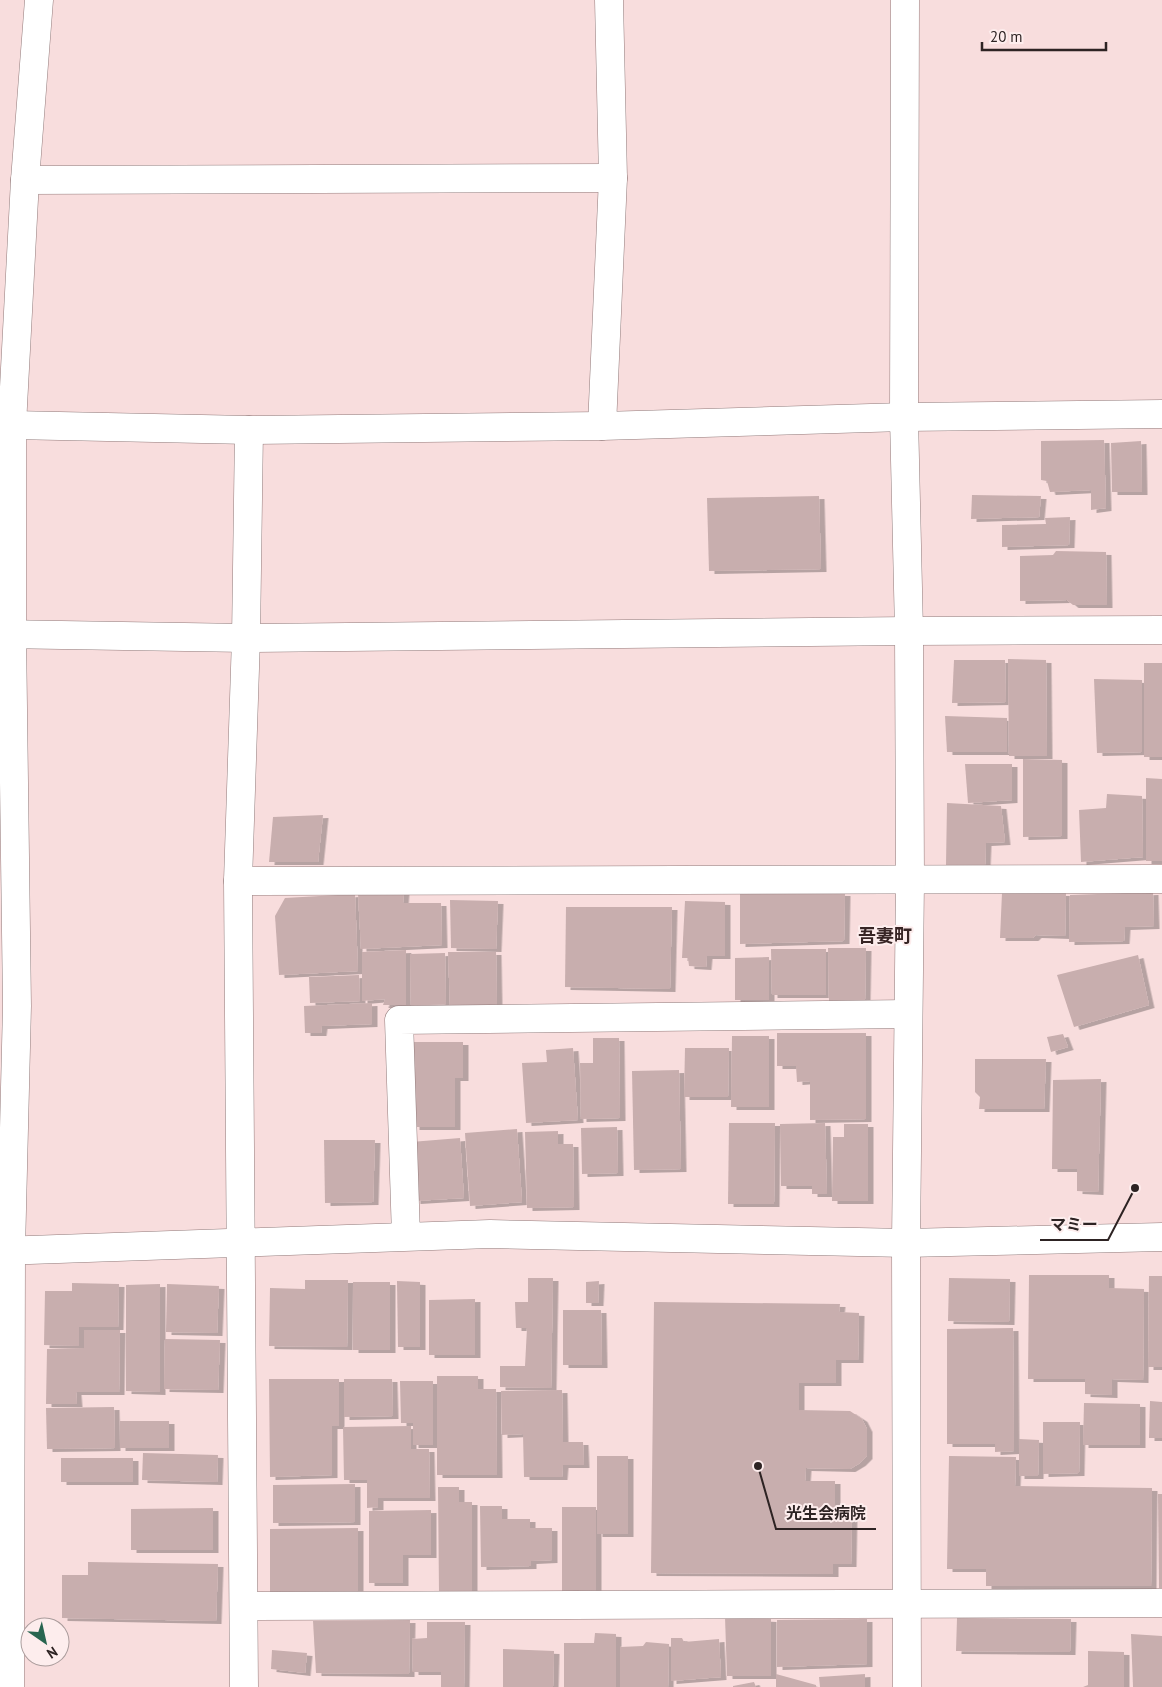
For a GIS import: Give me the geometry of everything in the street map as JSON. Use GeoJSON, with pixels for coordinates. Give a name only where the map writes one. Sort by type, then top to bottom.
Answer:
{"type":"FeatureCollection","features":[{"type":"Feature","properties":{"kind":"street"},"geometry":{"type":"LineString","coordinates":[[10,1687],[5,1251],[9,1007],[6,634],[12,425],[25,180],[39,0]]}},
{"type":"Feature","properties":{"kind":"street"},"geometry":{"type":"LineString","coordinates":[[602,426],[613,178],[609,0]]}},
{"type":"Feature","properties":{"kind":"street"},"geometry":{"type":"LineString","coordinates":[[905,0],[904,417],[909,631],[910,881],[906,1243],[908,1687]]}},
{"type":"Feature","properties":{"kind":"street"},"geometry":{"type":"LineString","coordinates":[[25,180],[613,178]]}},
{"type":"Feature","properties":{"kind":"street"},"geometry":{"type":"LineString","coordinates":[[12,425],[249,430],[602,426],[904,417],[1162,414]]}},
{"type":"Feature","properties":{"kind":"street"},"geometry":{"type":"LineString","coordinates":[[244,1687],[238,881],[246,638],[249,430]]}},
{"type":"Feature","properties":{"kind":"street"},"geometry":{"type":"LineString","coordinates":[[6,634],[246,638],[1162,630]]}},
{"type":"Feature","properties":{"kind":"street"},"geometry":{"type":"LineString","coordinates":[[238,881],[1162,879]]}},
{"type":"Feature","properties":{"kind":"street"},"geometry":{"type":"LineString","coordinates":[[406,1236],[399,1020],[908,1014]]}},
{"type":"Feature","properties":{"kind":"street"},"geometry":{"type":"LineString","coordinates":[[5,1251],[490,1234],[906,1243],[1162,1237]]}},
{"type":"Feature","properties":{"kind":"street"},"geometry":{"type":"LineString","coordinates":[[244,1606],[1162,1603]]}},
{"type":"Feature","properties":{"kind":"building"},"geometry":{"type":"Polygon","coordinates":[[[1104,440],[1106,508],[1091,510],[1091,490],[1050,492],[1047,481],[1041,480],[1041,441],[1104,440]]]}},
{"type":"Feature","properties":{"kind":"building"},"geometry":{"type":"Polygon","coordinates":[[[1141,441],[1142,492],[1112,492],[1111,443],[1141,441]]]}},
{"type":"Feature","properties":{"kind":"building"},"geometry":{"type":"Polygon","coordinates":[[[972,495],[1041,496],[1039,517],[971,519],[972,495]]]}},
{"type":"Feature","properties":{"kind":"building"},"geometry":{"type":"Polygon","coordinates":[[[819,496],[821,569],[709,571],[707,498],[819,496]]]}},
{"type":"Feature","properties":{"kind":"building"},"geometry":{"type":"Polygon","coordinates":[[[1070,517],[1069,545],[1002,547],[1002,525],[1046,524],[1045,518],[1070,517]]]}},
{"type":"Feature","properties":{"kind":"building"},"geometry":{"type":"Polygon","coordinates":[[[1056,551],[1106,552],[1107,605],[1073,605],[1067,600],[1020,601],[1020,556],[1053,555],[1056,551]]]}},
{"type":"Feature","properties":{"kind":"building"},"geometry":{"type":"Polygon","coordinates":[[[1008,659],[1046,660],[1047,756],[1009,756],[1008,659]]]}},
{"type":"Feature","properties":{"kind":"building"},"geometry":{"type":"Polygon","coordinates":[[[954,660],[1005,660],[1006,702],[952,703],[954,660]]]}},
{"type":"Feature","properties":{"kind":"building"},"geometry":{"type":"Polygon","coordinates":[[[1144,663],[1162,663],[1162,757],[1144,757],[1144,663]]]}},
{"type":"Feature","properties":{"kind":"building"},"geometry":{"type":"Polygon","coordinates":[[[1094,679],[1142,680],[1142,752],[1097,753],[1094,679]]]}},
{"type":"Feature","properties":{"kind":"building"},"geometry":{"type":"Polygon","coordinates":[[[945,716],[1007,718],[1007,752],[947,752],[945,716]]]}},
{"type":"Feature","properties":{"kind":"building"},"geometry":{"type":"Polygon","coordinates":[[[1023,759],[1062,760],[1062,836],[1023,837],[1023,759]]]}},
{"type":"Feature","properties":{"kind":"building"},"geometry":{"type":"Polygon","coordinates":[[[965,764],[1012,764],[1012,800],[968,803],[965,764]]]}},
{"type":"Feature","properties":{"kind":"building"},"geometry":{"type":"Polygon","coordinates":[[[1146,778],[1162,779],[1162,861],[1146,861],[1146,778]]]}},
{"type":"Feature","properties":{"kind":"building"},"geometry":{"type":"Polygon","coordinates":[[[1107,794],[1142,796],[1143,857],[1081,862],[1079,810],[1106,808],[1107,794]]]}},
{"type":"Feature","properties":{"kind":"building"},"geometry":{"type":"Polygon","coordinates":[[[947,803],[1001,806],[1005,842],[986,843],[985,865],[946,865],[947,803]]]}},
{"type":"Feature","properties":{"kind":"building"},"geometry":{"type":"Polygon","coordinates":[[[323,815],[318,862],[269,862],[273,817],[323,815]]]}},
{"type":"Feature","properties":{"kind":"building"},"geometry":{"type":"Polygon","coordinates":[[[404,891],[403,903],[441,903],[442,945],[361,949],[358,893],[404,891]]]}},
{"type":"Feature","properties":{"kind":"building"},"geometry":{"type":"Polygon","coordinates":[[[740,892],[845,893],[844,941],[740,944],[740,892]]]}},
{"type":"Feature","properties":{"kind":"building"},"geometry":{"type":"Polygon","coordinates":[[[1153,892],[1154,926],[1125,927],[1124,941],[1069,942],[1070,895],[1153,892]]]}},
{"type":"Feature","properties":{"kind":"building"},"geometry":{"type":"Polygon","coordinates":[[[1002,893],[1066,893],[1065,936],[1036,935],[1033,938],[1000,938],[1002,893]]]}},
{"type":"Feature","properties":{"kind":"building"},"geometry":{"type":"Polygon","coordinates":[[[355,894],[358,971],[279,975],[275,916],[285,898],[355,894]]]}},
{"type":"Feature","properties":{"kind":"building"},"geometry":{"type":"Polygon","coordinates":[[[450,900],[498,901],[496,949],[451,948],[450,900]]]}},
{"type":"Feature","properties":{"kind":"building"},"geometry":{"type":"Polygon","coordinates":[[[685,901],[725,902],[725,956],[707,956],[706,967],[689,966],[688,958],[682,958],[685,901]]]}},
{"type":"Feature","properties":{"kind":"building"},"geometry":{"type":"Polygon","coordinates":[[[566,907],[672,907],[670,989],[565,987],[566,907]]]}},
{"type":"Feature","properties":{"kind":"building"},"geometry":{"type":"Polygon","coordinates":[[[828,948],[866,948],[865,1000],[829,1001],[828,948]]]}},
{"type":"Feature","properties":{"kind":"building"},"geometry":{"type":"Polygon","coordinates":[[[771,949],[826,949],[826,995],[772,995],[771,949]]]}},
{"type":"Feature","properties":{"kind":"building"},"geometry":{"type":"Polygon","coordinates":[[[406,950],[406,1005],[383,1005],[385,999],[362,1001],[362,952],[406,950]]]}},
{"type":"Feature","properties":{"kind":"building"},"geometry":{"type":"Polygon","coordinates":[[[448,952],[496,952],[497,1005],[450,1005],[448,952]]]}},
{"type":"Feature","properties":{"kind":"building"},"geometry":{"type":"Polygon","coordinates":[[[445,953],[446,1004],[411,1006],[410,954],[445,953]]]}},
{"type":"Feature","properties":{"kind":"building"},"geometry":{"type":"Polygon","coordinates":[[[1138,955],[1149,1005],[1074,1027],[1057,975],[1138,955]]]}},
{"type":"Feature","properties":{"kind":"building"},"geometry":{"type":"Polygon","coordinates":[[[769,957],[769,1000],[735,1000],[735,958],[769,957]]]}},
{"type":"Feature","properties":{"kind":"building"},"geometry":{"type":"Polygon","coordinates":[[[359,975],[360,1001],[310,1003],[309,977],[359,975]]]}},
{"type":"Feature","properties":{"kind":"building"},"geometry":{"type":"Polygon","coordinates":[[[372,1003],[372,1024],[322,1026],[321,1033],[305,1033],[304,1006],[372,1003]]]}},
{"type":"Feature","properties":{"kind":"building"},"geometry":{"type":"Polygon","coordinates":[[[777,1033],[866,1033],[866,1119],[810,1120],[810,1081],[797,1082],[796,1066],[777,1066],[777,1033]]]}},
{"type":"Feature","properties":{"kind":"building"},"geometry":{"type":"Polygon","coordinates":[[[1063,1034],[1068,1047],[1051,1052],[1047,1037],[1063,1034]]]}},
{"type":"Feature","properties":{"kind":"building"},"geometry":{"type":"Polygon","coordinates":[[[732,1036],[769,1036],[769,1107],[731,1107],[732,1036]]]}},
{"type":"Feature","properties":{"kind":"building"},"geometry":{"type":"Polygon","coordinates":[[[593,1038],[619,1038],[620,1118],[581,1119],[580,1063],[593,1063],[593,1038]]]}},
{"type":"Feature","properties":{"kind":"building"},"geometry":{"type":"Polygon","coordinates":[[[414,1042],[463,1042],[463,1078],[455,1078],[455,1127],[414,1127],[414,1042]]]}},
{"type":"Feature","properties":{"kind":"building"},"geometry":{"type":"Polygon","coordinates":[[[573,1048],[578,1120],[526,1123],[522,1063],[547,1062],[546,1050],[573,1048]]]}},
{"type":"Feature","properties":{"kind":"building"},"geometry":{"type":"Polygon","coordinates":[[[685,1048],[729,1048],[728,1097],[684,1097],[685,1048]]]}},
{"type":"Feature","properties":{"kind":"building"},"geometry":{"type":"Polygon","coordinates":[[[975,1059],[1046,1059],[1044,1109],[979,1109],[980,1097],[975,1092],[975,1059]]]}},
{"type":"Feature","properties":{"kind":"building"},"geometry":{"type":"Polygon","coordinates":[[[679,1070],[681,1169],[634,1170],[632,1071],[679,1070]]]}},
{"type":"Feature","properties":{"kind":"building"},"geometry":{"type":"Polygon","coordinates":[[[1101,1079],[1098,1192],[1077,1191],[1077,1169],[1052,1169],[1053,1080],[1101,1079]]]}},
{"type":"Feature","properties":{"kind":"building"},"geometry":{"type":"Polygon","coordinates":[[[729,1123],[775,1123],[774,1204],[728,1204],[729,1123]]]}},
{"type":"Feature","properties":{"kind":"building"},"geometry":{"type":"Polygon","coordinates":[[[825,1123],[827,1194],[812,1194],[812,1186],[781,1186],[780,1124],[825,1123]]]}},
{"type":"Feature","properties":{"kind":"building"},"geometry":{"type":"Polygon","coordinates":[[[844,1124],[868,1124],[868,1201],[832,1201],[833,1137],[844,1137],[844,1124]]]}},
{"type":"Feature","properties":{"kind":"building"},"geometry":{"type":"Polygon","coordinates":[[[617,1127],[618,1173],[582,1174],[581,1128],[617,1127]]]}},
{"type":"Feature","properties":{"kind":"building"},"geometry":{"type":"Polygon","coordinates":[[[517,1129],[522,1202],[470,1206],[465,1133],[517,1129]]]}},
{"type":"Feature","properties":{"kind":"building"},"geometry":{"type":"Polygon","coordinates":[[[558,1131],[558,1144],[573,1144],[574,1207],[527,1208],[525,1132],[558,1131]]]}},
{"type":"Feature","properties":{"kind":"building"},"geometry":{"type":"Polygon","coordinates":[[[460,1138],[464,1198],[415,1201],[411,1142],[460,1138]]]}},
{"type":"Feature","properties":{"kind":"building"},"geometry":{"type":"Polygon","coordinates":[[[324,1140],[375,1140],[373,1202],[325,1203],[324,1140]]]}},
{"type":"Feature","properties":{"kind":"building"},"geometry":{"type":"Polygon","coordinates":[[[1029,1275],[1109,1275],[1109,1288],[1144,1289],[1143,1380],[1112,1379],[1112,1395],[1085,1394],[1085,1379],[1028,1379],[1029,1275]]]}},
{"type":"Feature","properties":{"kind":"building"},"geometry":{"type":"Polygon","coordinates":[[[1149,1276],[1162,1276],[1162,1367],[1148,1367],[1149,1276]]]}},
{"type":"Feature","properties":{"kind":"building"},"geometry":{"type":"Polygon","coordinates":[[[528,1278],[553,1278],[551,1388],[500,1387],[500,1366],[525,1366],[527,1328],[516,1328],[515,1302],[528,1302],[528,1278]]]}},
{"type":"Feature","properties":{"kind":"building"},"geometry":{"type":"Polygon","coordinates":[[[949,1278],[1010,1279],[1009,1322],[948,1321],[949,1278]]]}},
{"type":"Feature","properties":{"kind":"building"},"geometry":{"type":"Polygon","coordinates":[[[305,1280],[348,1280],[347,1347],[269,1346],[270,1288],[305,1289],[305,1280]]]}},
{"type":"Feature","properties":{"kind":"building"},"geometry":{"type":"Polygon","coordinates":[[[397,1281],[420,1282],[420,1347],[398,1347],[397,1281]]]}},
{"type":"Feature","properties":{"kind":"building"},"geometry":{"type":"Polygon","coordinates":[[[599,1281],[598,1303],[586,1303],[586,1282],[599,1281]]]}},
{"type":"Feature","properties":{"kind":"building"},"geometry":{"type":"Polygon","coordinates":[[[353,1282],[390,1282],[390,1350],[353,1350],[353,1282]]]}},
{"type":"Feature","properties":{"kind":"building"},"geometry":{"type":"Polygon","coordinates":[[[72,1283],[119,1284],[118,1327],[79,1327],[79,1346],[44,1345],[45,1291],[72,1291],[72,1283]]]}},
{"type":"Feature","properties":{"kind":"building"},"geometry":{"type":"Polygon","coordinates":[[[160,1284],[160,1392],[126,1391],[126,1285],[160,1284]]]}},
{"type":"Feature","properties":{"kind":"building"},"geometry":{"type":"Polygon","coordinates":[[[167,1284],[219,1286],[217,1333],[166,1332],[167,1284]]]}},
{"type":"Feature","properties":{"kind":"building"},"geometry":{"type":"Polygon","coordinates":[[[475,1299],[475,1355],[429,1355],[429,1300],[475,1299]]]}},
{"type":"Feature","properties":{"kind":"building"},"geometry":{"type":"Polygon","coordinates":[[[654,1302],[840,1304],[839,1312],[859,1313],[858,1360],[836,1360],[836,1383],[799,1383],[799,1410],[850,1411],[862,1419],[867,1429],[867,1456],[860,1463],[850,1469],[806,1468],[805,1481],[835,1481],[835,1512],[852,1512],[851,1564],[833,1564],[833,1574],[651,1573],[654,1302]]]}},
{"type":"Feature","properties":{"kind":"building"},"geometry":{"type":"Polygon","coordinates":[[[563,1310],[601,1310],[602,1365],[563,1365],[563,1310]]]}},
{"type":"Feature","properties":{"kind":"building"},"geometry":{"type":"Polygon","coordinates":[[[1013,1328],[1014,1451],[995,1452],[995,1444],[947,1444],[947,1329],[1013,1328]]]}},
{"type":"Feature","properties":{"kind":"building"},"geometry":{"type":"Polygon","coordinates":[[[84,1330],[120,1330],[119,1392],[76,1392],[77,1404],[46,1404],[47,1349],[84,1348],[84,1330]]]}},
{"type":"Feature","properties":{"kind":"building"},"geometry":{"type":"Polygon","coordinates":[[[165,1339],[220,1340],[218,1390],[164,1389],[165,1339]]]}},
{"type":"Feature","properties":{"kind":"building"},"geometry":{"type":"Polygon","coordinates":[[[437,1376],[478,1376],[478,1389],[496,1389],[497,1475],[437,1475],[437,1376]]]}},
{"type":"Feature","properties":{"kind":"building"},"geometry":{"type":"Polygon","coordinates":[[[269,1379],[339,1379],[339,1426],[332,1426],[332,1475],[270,1477],[269,1379]]]}},
{"type":"Feature","properties":{"kind":"building"},"geometry":{"type":"Polygon","coordinates":[[[344,1379],[392,1379],[393,1416],[344,1417],[344,1379]]]}},
{"type":"Feature","properties":{"kind":"building"},"geometry":{"type":"Polygon","coordinates":[[[400,1381],[433,1381],[433,1445],[413,1445],[413,1423],[401,1423],[400,1381]]]}},
{"type":"Feature","properties":{"kind":"building"},"geometry":{"type":"Polygon","coordinates":[[[562,1390],[563,1442],[583,1442],[584,1465],[563,1465],[562,1477],[524,1477],[523,1434],[502,1435],[501,1391],[562,1390]]]}},
{"type":"Feature","properties":{"kind":"building"},"geometry":{"type":"Polygon","coordinates":[[[1150,1401],[1162,1402],[1162,1438],[1149,1438],[1150,1401]]]}},
{"type":"Feature","properties":{"kind":"building"},"geometry":{"type":"Polygon","coordinates":[[[1084,1403],[1140,1404],[1140,1445],[1083,1445],[1084,1403]]]}},
{"type":"Feature","properties":{"kind":"building"},"geometry":{"type":"Polygon","coordinates":[[[114,1407],[115,1448],[47,1449],[46,1408],[114,1407]]]}},
{"type":"Feature","properties":{"kind":"building"},"geometry":{"type":"Polygon","coordinates":[[[120,1421],[169,1421],[169,1448],[120,1448],[120,1421]]]}},
{"type":"Feature","properties":{"kind":"building"},"geometry":{"type":"Polygon","coordinates":[[[1043,1422],[1080,1422],[1079,1473],[1043,1474],[1043,1422]]]}},
{"type":"Feature","properties":{"kind":"building"},"geometry":{"type":"Polygon","coordinates":[[[411,1426],[411,1449],[429,1449],[430,1498],[378,1498],[378,1507],[367,1508],[367,1480],[344,1480],[343,1427],[411,1426]]]}},
{"type":"Feature","properties":{"kind":"building"},"geometry":{"type":"Polygon","coordinates":[[[1019,1439],[1039,1440],[1038,1476],[1019,1476],[1019,1439]]]}},
{"type":"Feature","properties":{"kind":"building"},"geometry":{"type":"Polygon","coordinates":[[[143,1453],[218,1455],[217,1482],[142,1480],[143,1453]]]}},
{"type":"Feature","properties":{"kind":"building"},"geometry":{"type":"Polygon","coordinates":[[[597,1456],[628,1456],[628,1534],[597,1534],[597,1456]]]}},
{"type":"Feature","properties":{"kind":"building"},"geometry":{"type":"Polygon","coordinates":[[[949,1456],[1016,1457],[1015,1486],[1152,1488],[1151,1586],[986,1586],[986,1569],[947,1569],[949,1456]]]}},
{"type":"Feature","properties":{"kind":"building"},"geometry":{"type":"Polygon","coordinates":[[[61,1458],[133,1458],[133,1482],[61,1482],[61,1458]]]}},
{"type":"Feature","properties":{"kind":"building"},"geometry":{"type":"Polygon","coordinates":[[[355,1484],[355,1522],[273,1523],[273,1485],[355,1484]]]}},
{"type":"Feature","properties":{"kind":"building"},"geometry":{"type":"Polygon","coordinates":[[[438,1487],[459,1487],[459,1502],[472,1502],[472,1592],[439,1593],[438,1487]]]}},
{"type":"Feature","properties":{"kind":"building"},"geometry":{"type":"Polygon","coordinates":[[[1158,1494],[1162,1494],[1162,1588],[1159,1588],[1158,1494]]]}},
{"type":"Feature","properties":{"kind":"building"},"geometry":{"type":"Polygon","coordinates":[[[480,1506],[502,1506],[502,1519],[530,1519],[530,1528],[552,1528],[552,1560],[531,1561],[531,1566],[481,1567],[480,1506]]]}},
{"type":"Feature","properties":{"kind":"building"},"geometry":{"type":"Polygon","coordinates":[[[562,1507],[596,1507],[596,1592],[562,1592],[562,1507]]]}},
{"type":"Feature","properties":{"kind":"building"},"geometry":{"type":"Polygon","coordinates":[[[213,1508],[213,1550],[131,1550],[131,1509],[213,1508]]]}},
{"type":"Feature","properties":{"kind":"building"},"geometry":{"type":"Polygon","coordinates":[[[431,1510],[431,1555],[403,1555],[403,1583],[369,1583],[369,1511],[431,1510]]]}},
{"type":"Feature","properties":{"kind":"building"},"geometry":{"type":"Polygon","coordinates":[[[358,1528],[358,1591],[270,1592],[270,1529],[358,1528]]]}},
{"type":"Feature","properties":{"kind":"building"},"geometry":{"type":"Polygon","coordinates":[[[88,1562],[218,1564],[216,1621],[62,1617],[62,1575],[88,1575],[88,1562]]]}},
{"type":"Feature","properties":{"kind":"building"},"geometry":{"type":"Polygon","coordinates":[[[725,1617],[771,1619],[771,1676],[727,1676],[725,1617]]]}},
{"type":"Feature","properties":{"kind":"building"},"geometry":{"type":"Polygon","coordinates":[[[957,1618],[1071,1619],[1070,1652],[956,1651],[957,1618]]]}},
{"type":"Feature","properties":{"kind":"building"},"geometry":{"type":"Polygon","coordinates":[[[867,1619],[867,1664],[777,1667],[777,1620],[867,1619]]]}},
{"type":"Feature","properties":{"kind":"building"},"geometry":{"type":"Polygon","coordinates":[[[410,1620],[409,1674],[316,1673],[313,1621],[410,1620]]]}},
{"type":"Feature","properties":{"kind":"building"},"geometry":{"type":"Polygon","coordinates":[[[427,1622],[465,1622],[464,1687],[441,1687],[441,1672],[413,1672],[412,1639],[427,1638],[427,1622]]]}},
{"type":"Feature","properties":{"kind":"building"},"geometry":{"type":"Polygon","coordinates":[[[595,1633],[616,1634],[616,1687],[564,1687],[564,1643],[594,1643],[595,1633]]]}},
{"type":"Feature","properties":{"kind":"building"},"geometry":{"type":"Polygon","coordinates":[[[1131,1634],[1162,1636],[1162,1687],[1133,1687],[1131,1634]]]}},
{"type":"Feature","properties":{"kind":"building"},"geometry":{"type":"Polygon","coordinates":[[[671,1638],[682,1638],[684,1642],[719,1639],[721,1677],[671,1681],[671,1638]]]}},
{"type":"Feature","properties":{"kind":"building"},"geometry":{"type":"Polygon","coordinates":[[[646,1642],[669,1644],[668,1687],[620,1687],[620,1647],[643,1646],[646,1642]]]}},
{"type":"Feature","properties":{"kind":"building"},"geometry":{"type":"Polygon","coordinates":[[[503,1649],[554,1651],[553,1687],[503,1687],[503,1649]]]}},
{"type":"Feature","properties":{"kind":"building"},"geometry":{"type":"Polygon","coordinates":[[[272,1650],[307,1653],[305,1673],[271,1669],[272,1650]]]}},
{"type":"Feature","properties":{"kind":"building"},"geometry":{"type":"Polygon","coordinates":[[[1088,1651],[1124,1652],[1124,1687],[1083,1687],[1088,1685],[1088,1651]]]}},
{"type":"Feature","properties":{"kind":"building"},"geometry":{"type":"Polygon","coordinates":[[[776,1674],[816,1685],[816,1687],[776,1687],[776,1674]]]}},
{"type":"Feature","properties":{"kind":"building"},"geometry":{"type":"Polygon","coordinates":[[[865,1674],[865,1687],[820,1687],[819,1677],[865,1674]]]}},
{"type":"Feature","properties":{"kind":"building"},"geometry":{"type":"Polygon","coordinates":[[[754,1682],[756,1687],[733,1687],[733,1686],[754,1682]]]}},
{"type":"Feature","properties":{"kind":"place","name":"マミー"},"geometry":{"type":"Point","coordinates":[1135,1188]}},
{"type":"Feature","properties":{"kind":"place","name":"光生会病院"},"geometry":{"type":"Point","coordinates":[758,1466]}},
{"type":"Feature","properties":{"kind":"district","name":"吾妻町"},"geometry":{"type":"Point","coordinates":[885,935]}}]}
